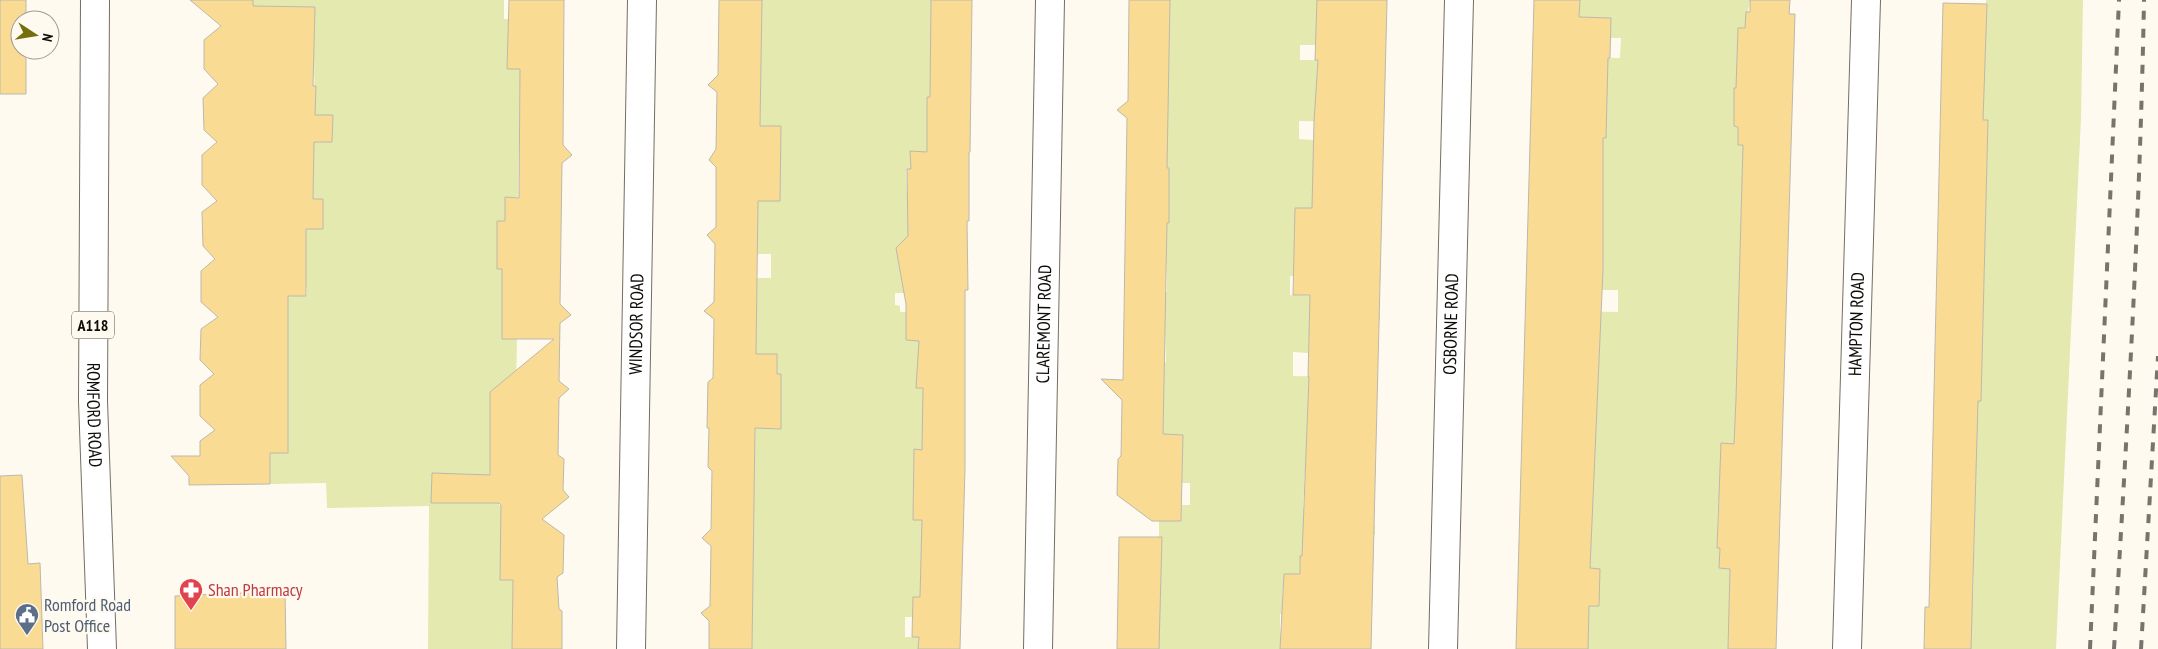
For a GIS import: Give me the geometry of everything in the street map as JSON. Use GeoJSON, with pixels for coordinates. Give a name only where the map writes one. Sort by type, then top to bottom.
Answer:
{"type":"FeatureCollection","features":[{"type":"Feature","properties":{"kind":"street","name":"ROMFORD ROAD"},"geometry":{"type":"LineString","coordinates":[[95,0],[93,401],[102,649]]}},
{"type":"Feature","properties":{"kind":"street","name":"WINDSOR ROAD"},"geometry":{"type":"LineString","coordinates":[[631,649],[642,0]]}},
{"type":"Feature","properties":{"kind":"street","name":"CLAREMONT ROAD"},"geometry":{"type":"LineString","coordinates":[[1038,649],[1050,0]]}},
{"type":"Feature","properties":{"kind":"street","name":"OSBORNE ROAD"},"geometry":{"type":"LineString","coordinates":[[1443,649],[1459,0]]}},
{"type":"Feature","properties":{"kind":"street","name":"HAMPTON ROAD"},"geometry":{"type":"LineString","coordinates":[[1847,649],[1866,0]]}},
{"type":"Feature","properties":{"kind":"green space"},"geometry":{"type":"Polygon","coordinates":[[[253,0],[504,0],[504,19],[521,20],[518,197],[505,197],[505,221],[497,221],[497,269],[512,269],[502,301],[502,338],[517,339],[516,388],[496,387],[490,392],[490,429],[503,429],[500,451],[499,505],[518,505],[500,545],[500,580],[513,580],[512,649],[428,649],[429,506],[327,508],[326,483],[270,484],[270,465],[249,456],[288,334],[288,296],[307,296],[307,288],[250,228],[323,228],[323,199],[289,198],[250,160],[314,161],[314,142],[332,142],[333,116],[315,115],[314,56],[253,6],[253,0]]]}},
{"type":"Feature","properties":{"kind":"green space"},"geometry":{"type":"Polygon","coordinates":[[[762,0],[931,0],[931,97],[927,152],[910,152],[911,169],[906,170],[907,193],[926,193],[926,221],[908,221],[910,293],[895,293],[895,305],[900,306],[900,312],[906,312],[906,340],[920,341],[925,388],[923,397],[922,450],[914,450],[913,520],[922,520],[920,597],[913,597],[912,617],[905,617],[905,637],[919,637],[918,649],[752,649],[755,428],[781,428],[781,375],[777,374],[777,354],[756,354],[757,278],[771,278],[771,254],[758,254],[758,201],[780,200],[781,126],[760,126],[762,0]]]}},
{"type":"Feature","properties":{"kind":"green space"},"geometry":{"type":"Polygon","coordinates":[[[1170,0],[1317,0],[1326,45],[1300,45],[1300,60],[1318,60],[1316,89],[1329,100],[1385,101],[1385,108],[1342,107],[1342,122],[1299,121],[1299,139],[1313,140],[1313,162],[1340,163],[1312,208],[1295,208],[1295,230],[1311,277],[1290,276],[1290,295],[1336,296],[1336,311],[1380,313],[1380,320],[1335,319],[1335,337],[1309,336],[1308,353],[1293,352],[1293,376],[1334,377],[1332,472],[1305,471],[1303,508],[1331,509],[1330,524],[1375,525],[1375,535],[1331,534],[1330,557],[1301,556],[1300,574],[1284,574],[1282,602],[1293,614],[1280,614],[1280,649],[1159,649],[1159,521],[1181,521],[1182,505],[1190,505],[1190,483],[1182,483],[1183,435],[1163,434],[1164,381],[1162,381],[1162,363],[1166,362],[1164,292],[1167,292],[1167,239],[1165,238],[1164,223],[1169,222],[1169,168],[1166,168],[1170,0]]]}},
{"type":"Feature","properties":{"kind":"green space"},"geometry":{"type":"Polygon","coordinates":[[[1580,0],[1750,0],[1745,28],[1738,28],[1737,62],[1748,62],[1748,89],[1734,89],[1734,126],[1738,127],[1748,145],[1734,444],[1722,443],[1720,500],[1718,500],[1717,548],[1720,548],[1719,568],[1730,569],[1728,649],[1588,649],[1588,637],[1559,605],[1599,606],[1600,569],[1561,567],[1598,339],[1525,337],[1526,328],[1569,311],[1618,312],[1618,290],[1602,290],[1530,165],[1530,158],[1575,159],[1576,137],[1606,138],[1578,57],[1620,58],[1621,38],[1611,38],[1611,18],[1579,17],[1580,0]]]}},
{"type":"Feature","properties":{"kind":"green space"},"geometry":{"type":"Polygon","coordinates":[[[1986,0],[2083,0],[2081,118],[2056,649],[1971,649],[1972,609],[1969,603],[1973,603],[1976,459],[1974,401],[1981,401],[1988,121],[1983,120],[1986,0]]]}},
{"type":"Feature","properties":{"kind":"building"},"geometry":{"type":"Polygon","coordinates":[[[0,0],[26,0],[26,10],[10,10],[10,60],[26,60],[26,94],[0,94],[0,0]]]}},
{"type":"Feature","properties":{"kind":"building"},"geometry":{"type":"Polygon","coordinates":[[[190,0],[253,0],[253,6],[315,7],[313,86],[316,86],[315,115],[333,115],[332,142],[314,142],[313,199],[323,199],[323,229],[306,229],[306,296],[288,296],[288,453],[270,453],[270,484],[189,485],[189,476],[171,456],[200,456],[200,441],[215,430],[200,416],[200,385],[214,374],[200,360],[201,329],[218,317],[201,302],[201,271],[215,259],[203,246],[202,212],[217,201],[202,185],[202,155],[217,142],[204,130],[203,98],[218,84],[204,69],[204,40],[221,26],[190,0]]]}},
{"type":"Feature","properties":{"kind":"building"},"geometry":{"type":"Polygon","coordinates":[[[509,0],[564,0],[563,145],[572,155],[562,163],[560,304],[571,315],[560,323],[559,381],[569,389],[559,398],[558,455],[564,459],[563,490],[569,497],[542,519],[564,535],[563,573],[557,577],[559,609],[562,611],[562,649],[512,649],[513,580],[500,580],[501,505],[499,503],[431,503],[432,473],[490,475],[490,392],[554,339],[502,339],[502,269],[497,269],[497,221],[505,221],[505,197],[519,198],[520,69],[507,69],[509,0]]]}},
{"type":"Feature","properties":{"kind":"building"},"geometry":{"type":"Polygon","coordinates":[[[719,0],[762,0],[760,126],[781,126],[780,201],[758,201],[756,354],[777,354],[777,374],[781,374],[781,429],[755,428],[752,649],[709,649],[709,621],[701,613],[710,606],[711,546],[702,538],[711,529],[712,471],[708,467],[709,428],[707,428],[708,382],[713,378],[714,319],[704,311],[714,302],[715,244],[707,235],[716,227],[716,167],[709,160],[716,149],[717,92],[708,85],[718,75],[719,0]]]}},
{"type":"Feature","properties":{"kind":"building"},"geometry":{"type":"Polygon","coordinates":[[[931,0],[972,0],[969,221],[967,221],[968,290],[965,290],[965,468],[960,649],[918,649],[919,637],[912,637],[913,597],[920,597],[922,520],[913,520],[914,449],[922,450],[923,388],[916,388],[919,341],[906,340],[906,304],[896,248],[908,236],[907,169],[911,169],[910,151],[927,152],[927,97],[930,97],[931,0]]]}},
{"type":"Feature","properties":{"kind":"building"},"geometry":{"type":"Polygon","coordinates":[[[1129,0],[1170,0],[1167,168],[1169,168],[1169,223],[1167,223],[1163,434],[1183,435],[1181,521],[1152,521],[1117,495],[1118,459],[1121,456],[1122,400],[1101,379],[1123,380],[1127,118],[1117,110],[1128,101],[1129,0]]]}},
{"type":"Feature","properties":{"kind":"building"},"geometry":{"type":"Polygon","coordinates":[[[1317,0],[1387,0],[1371,649],[1280,649],[1284,574],[1300,574],[1300,556],[1302,556],[1309,377],[1310,295],[1293,295],[1295,208],[1312,208],[1318,60],[1315,60],[1317,0]]]}},
{"type":"Feature","properties":{"kind":"building"},"geometry":{"type":"Polygon","coordinates":[[[1534,0],[1580,0],[1579,17],[1611,18],[1606,138],[1603,138],[1603,269],[1590,568],[1600,569],[1599,606],[1589,606],[1588,649],[1516,649],[1534,0]]]}},
{"type":"Feature","properties":{"kind":"building"},"geometry":{"type":"Polygon","coordinates":[[[1750,0],[1790,0],[1789,14],[1795,14],[1776,649],[1728,649],[1730,569],[1719,568],[1720,548],[1717,548],[1721,443],[1734,444],[1743,145],[1738,145],[1738,127],[1734,126],[1734,88],[1736,88],[1738,28],[1745,28],[1746,12],[1750,12],[1750,0]]]}},
{"type":"Feature","properties":{"kind":"building"},"geometry":{"type":"Polygon","coordinates":[[[1943,3],[1987,4],[1983,120],[1988,120],[1981,401],[1978,401],[1971,649],[1924,649],[1925,607],[1929,607],[1943,3]]]}},
{"type":"Feature","properties":{"kind":"building"},"geometry":{"type":"Polygon","coordinates":[[[22,475],[28,564],[40,563],[43,649],[0,649],[0,476],[22,475]]]}},
{"type":"Feature","properties":{"kind":"building"},"geometry":{"type":"Polygon","coordinates":[[[1119,537],[1162,537],[1159,649],[1117,649],[1119,537]]]}},
{"type":"Feature","properties":{"kind":"building"},"geometry":{"type":"Polygon","coordinates":[[[285,591],[286,649],[175,649],[175,596],[285,591]]]}},
{"type":"Feature","properties":{"kind":"railway"},"geometry":{"type":"LineString","coordinates":[[2090,649],[2119,0]]}},
{"type":"Feature","properties":{"kind":"railway"},"geometry":{"type":"LineString","coordinates":[[2114,649],[2136,244],[2144,0]]}},
{"type":"Feature","properties":{"kind":"railway"},"geometry":{"type":"LineString","coordinates":[[2141,649],[2158,356]]}},
{"type":"Feature","properties":{"kind":"place","name":"Shan Pharmacy"},"geometry":{"type":"Point","coordinates":[191,611]}},
{"type":"Feature","properties":{"kind":"place","name":"Romford Road Post Office"},"geometry":{"type":"Point","coordinates":[27,636]}}]}
